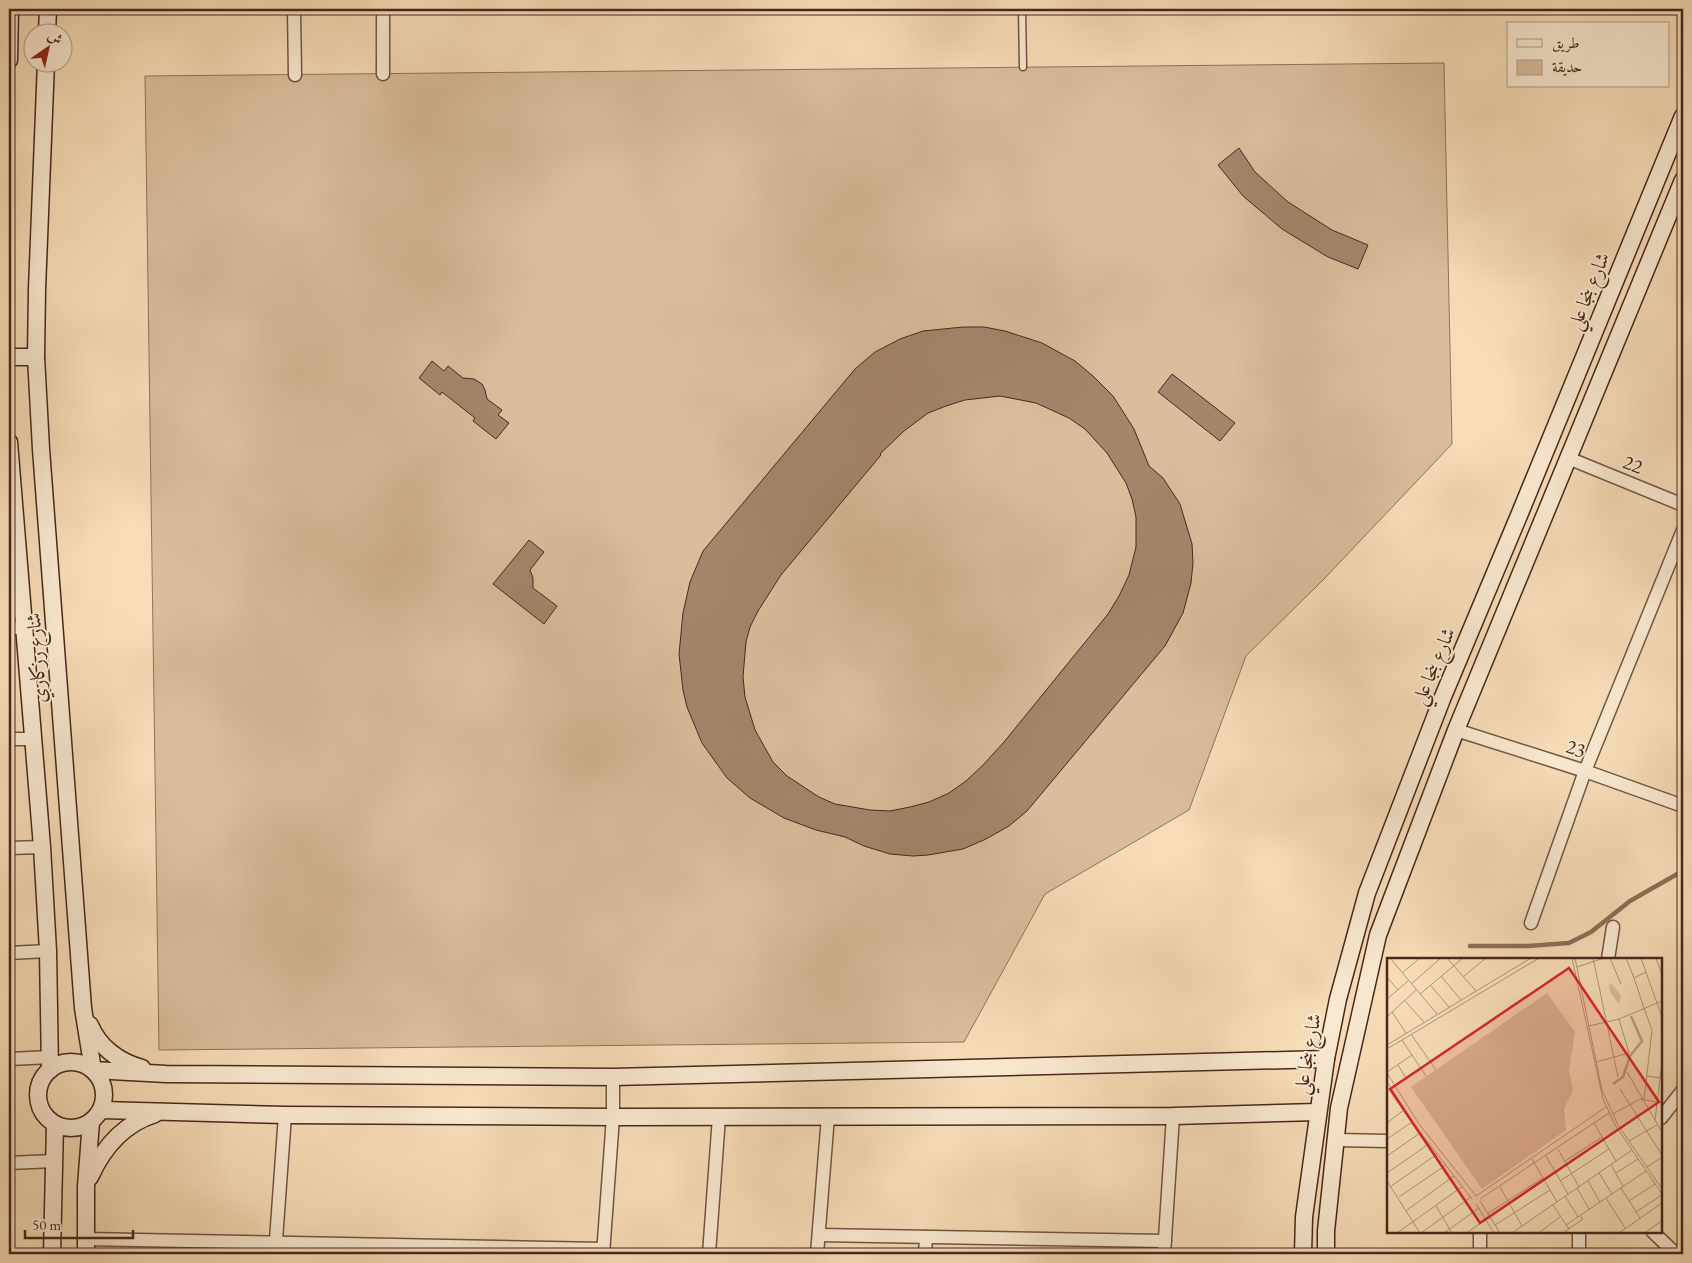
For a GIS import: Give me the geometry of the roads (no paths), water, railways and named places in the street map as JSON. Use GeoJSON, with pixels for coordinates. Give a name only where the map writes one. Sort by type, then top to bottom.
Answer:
{"type":"FeatureCollection","features":[{"type":"Feature","properties":{"kind":"street"},"geometry":{"type":"LineString","coordinates":[[9,60],[10,9]]}},
{"type":"Feature","properties":{"kind":"street"},"geometry":{"type":"LineString","coordinates":[[47,22],[48,9]]}},
{"type":"Feature","properties":{"kind":"street"},"geometry":{"type":"LineString","coordinates":[[294,9],[295,75]]}},
{"type":"Feature","properties":{"kind":"street"},"geometry":{"type":"LineString","coordinates":[[382,9],[383,74]]}},
{"type":"Feature","properties":{"kind":"street","name":"شارع رزكاري"},"geometry":{"type":"LineString","coordinates":[[46,72],[36,357],[41,449],[84,1008],[93,1070]]}},
{"type":"Feature","properties":{"kind":"street","name":"شارع بنجا علي"},"geometry":{"type":"LineString","coordinates":[[1303,1254],[1304,1217],[1326,1059],[1338,999],[1367,894],[1442,699],[1683,116]]}},
{"type":"Feature","properties":{"kind":"street","name":"شارع بنجا علي"},"geometry":{"type":"LineString","coordinates":[[1326,1254],[1326,1231],[1339,1108],[1378,935],[1456,730],[1683,180]]}},
{"type":"Feature","properties":{"kind":"street"},"geometry":{"type":"LineString","coordinates":[[9,357],[36,357]]}},
{"type":"Feature","properties":{"kind":"street","name":"شارع رزكاري"},"geometry":{"type":"LineString","coordinates":[[9,442],[16,628],[33,739],[42,847],[48,951],[50,1063]]}},
{"type":"Feature","properties":{"kind":"street","name":"22"},"geometry":{"type":"LineString","coordinates":[[1568,458],[1683,505]]}},
{"type":"Feature","properties":{"kind":"street"},"geometry":{"type":"LineString","coordinates":[[1531,923],[1585,770],[1683,530]]}},
{"type":"Feature","properties":{"kind":"street","name":"23"},"geometry":{"type":"LineString","coordinates":[[1456,730],[1585,770],[1683,806]]}},
{"type":"Feature","properties":{"kind":"street"},"geometry":{"type":"LineString","coordinates":[[9,739],[33,739]]}},
{"type":"Feature","properties":{"kind":"street"},"geometry":{"type":"LineString","coordinates":[[1407,786],[1432,796]]}},
{"type":"Feature","properties":{"kind":"street"},"geometry":{"type":"LineString","coordinates":[[9,848],[42,847]]}},
{"type":"Feature","properties":{"kind":"street"},"geometry":{"type":"LineString","coordinates":[[1608,958],[1613,927]]}},
{"type":"Feature","properties":{"kind":"street"},"geometry":{"type":"LineString","coordinates":[[9,953],[48,951]]}},
{"type":"Feature","properties":{"kind":"street"},"geometry":{"type":"LineString","coordinates":[[84,1008],[98,1040],[113,1055],[132,1065],[166,1074]]}},
{"type":"Feature","properties":{"kind":"street"},"geometry":{"type":"LineString","coordinates":[[9,1059],[50,1063],[72,1062],[79,1063],[93,1070],[98,1075],[104,1088],[104,1103],[102,1110],[91,1122],[79,1128],[73,1128],[55,1124],[45,1116],[38,1098],[40,1085],[50,1063]]}},
{"type":"Feature","properties":{"kind":"street"},"geometry":{"type":"LineString","coordinates":[[93,1070],[166,1074],[613,1077],[1326,1059]]}},
{"type":"Feature","properties":{"kind":"street"},"geometry":{"type":"LineString","coordinates":[[91,1122],[86,1186],[86,1247],[603,1251],[613,1117],[613,1077]]}},
{"type":"Feature","properties":{"kind":"street"},"geometry":{"type":"LineString","coordinates":[[1662,1117],[1683,1090]]}},
{"type":"Feature","properties":{"kind":"street"},"geometry":{"type":"LineString","coordinates":[[102,1110],[285,1115],[613,1117],[1173,1116],[1318,1112]]}},
{"type":"Feature","properties":{"kind":"street"},"geometry":{"type":"LineString","coordinates":[[86,1186],[101,1156],[118,1136],[134,1122],[164,1111]]}},
{"type":"Feature","properties":{"kind":"street"},"geometry":{"type":"LineString","coordinates":[[275,1248],[285,1115]]}},
{"type":"Feature","properties":{"kind":"street"},"geometry":{"type":"LineString","coordinates":[[817,1254],[828,1116]]}},
{"type":"Feature","properties":{"kind":"street"},"geometry":{"type":"LineString","coordinates":[[1164,1254],[1173,1116]]}},
{"type":"Feature","properties":{"kind":"street"},"geometry":{"type":"LineString","coordinates":[[710,1254],[719,1117]]}},
{"type":"Feature","properties":{"kind":"street"},"geometry":{"type":"LineString","coordinates":[[52,1254],[55,1124]]}},
{"type":"Feature","properties":{"kind":"street"},"geometry":{"type":"LineString","coordinates":[[1336,1140],[1387,1141]]}},
{"type":"Feature","properties":{"kind":"street"},"geometry":{"type":"LineString","coordinates":[[9,1163],[54,1161]]}},
{"type":"Feature","properties":{"kind":"street"},"geometry":{"type":"LineString","coordinates":[[1480,1233],[1480,1254]]}},
{"type":"Feature","properties":{"kind":"street"},"geometry":{"type":"LineString","coordinates":[[1579,1254],[1580,1233]]}},
{"type":"Feature","properties":{"kind":"street"},"geometry":{"type":"LineString","coordinates":[[1654,1233],[1678,1254],[1683,1250]]}},
{"type":"Feature","properties":{"kind":"street"},"geometry":{"type":"LineString","coordinates":[[819,1235],[1165,1240]]}},
{"type":"Feature","properties":{"kind":"street"},"geometry":{"type":"LineString","coordinates":[[925,1254],[926,1236]]}},
{"type":"Feature","properties":{"kind":"lane"},"geometry":{"type":"LineString","coordinates":[[1022,9],[1023,67]]}},
{"type":"Feature","properties":{"kind":"waterway"},"geometry":{"type":"LineString","coordinates":[[1470,946],[1528,946],[1569,943],[1591,932],[1630,901],[1679,873],[1683,868]]}}]}
